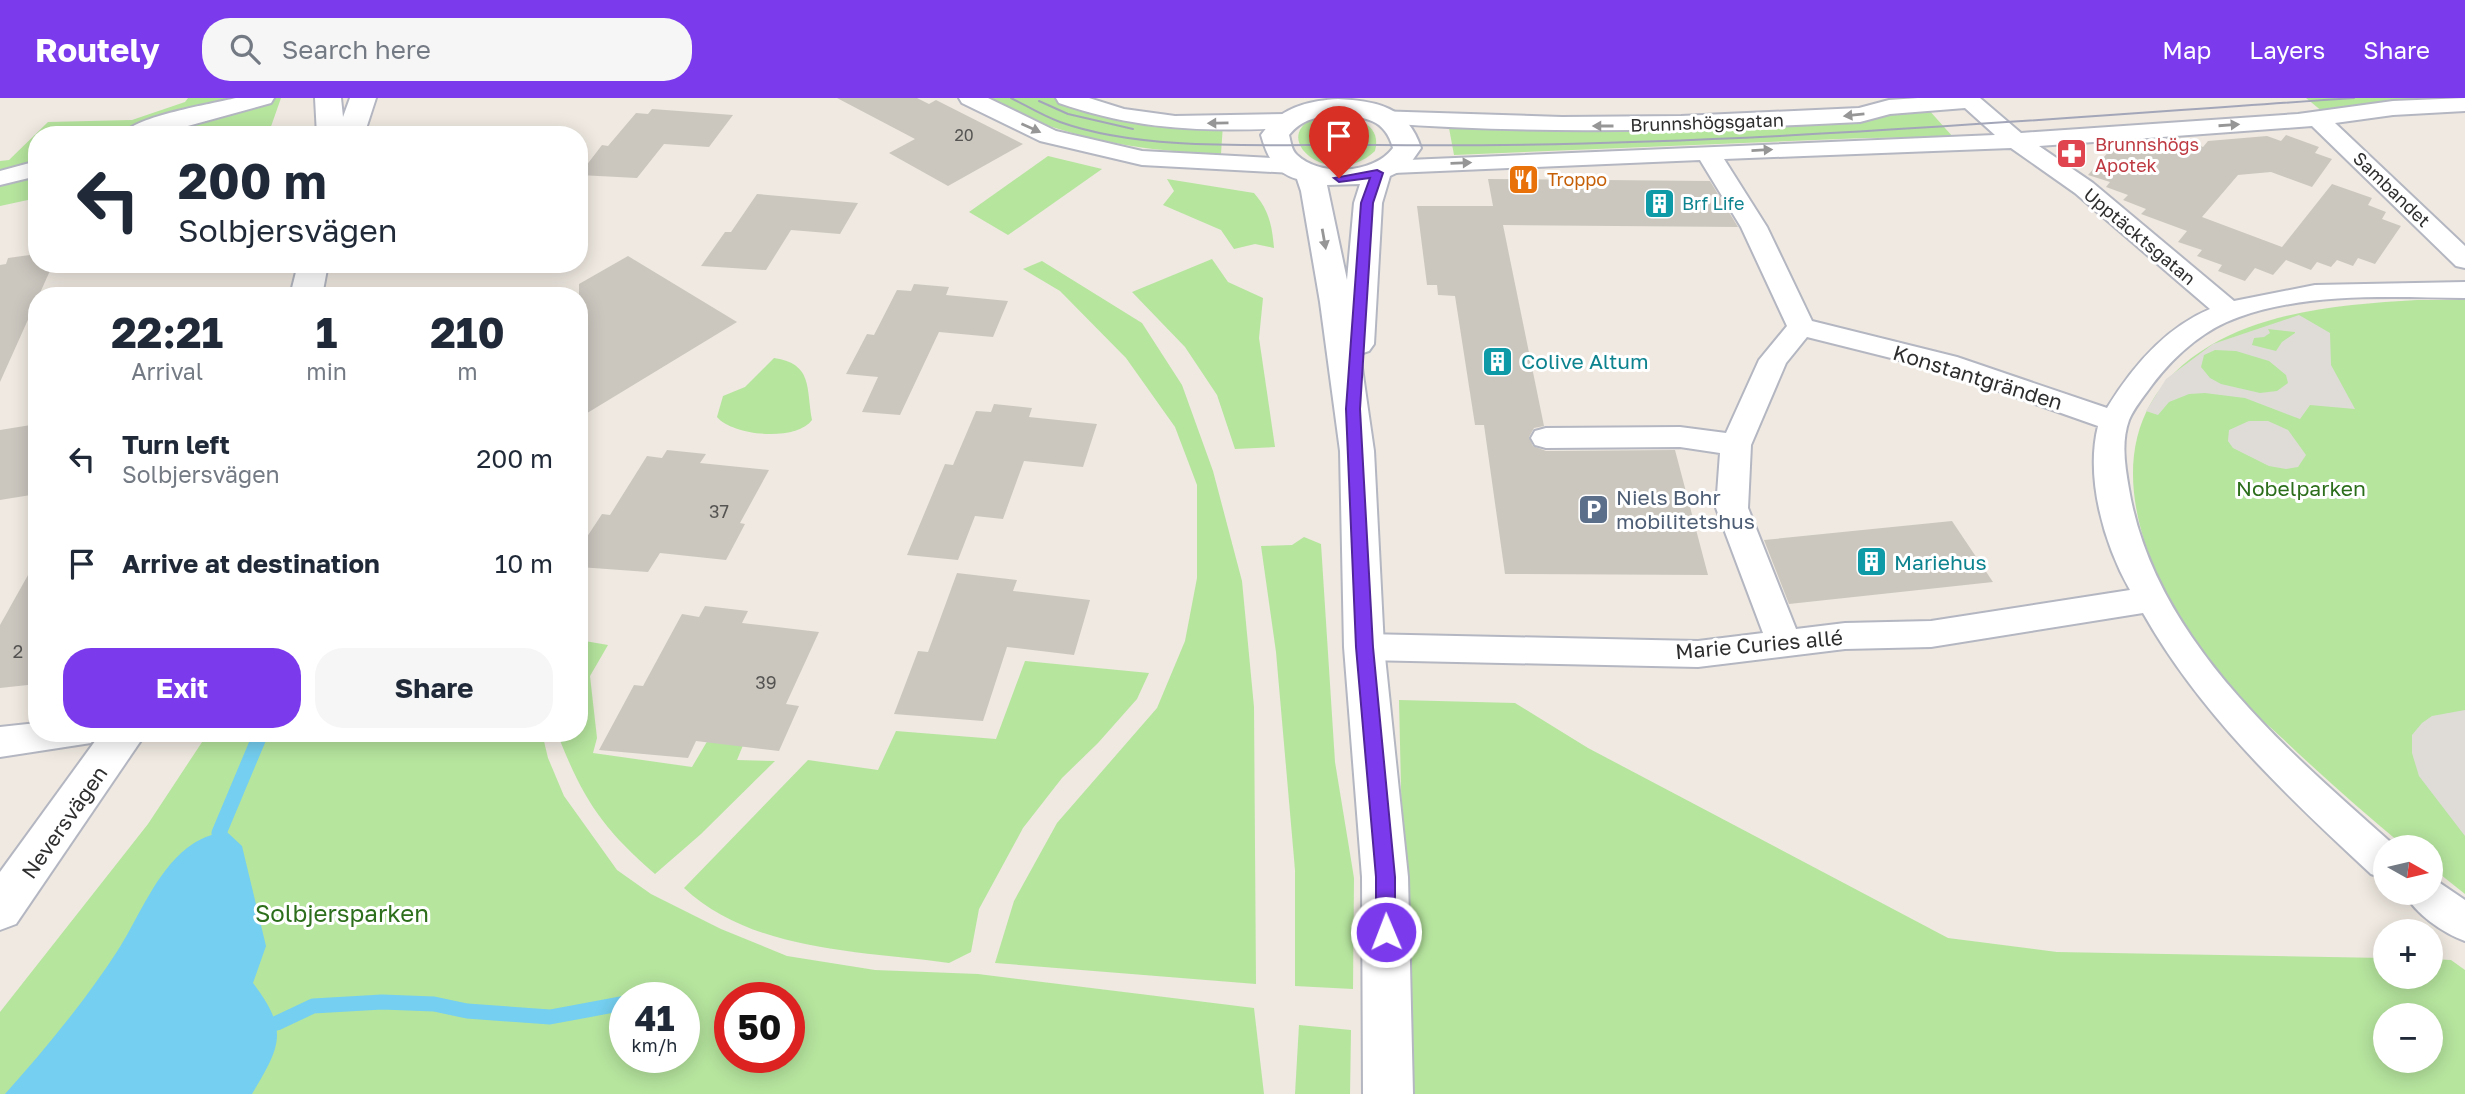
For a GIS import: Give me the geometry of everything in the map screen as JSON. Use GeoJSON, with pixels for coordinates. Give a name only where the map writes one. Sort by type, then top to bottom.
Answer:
{"type":"FeatureCollection","features":[{"type":"Feature","properties":{"kind":"main road"},"geometry":{"type":"LineString","coordinates":[[328,98],[330,126]]}},
{"type":"Feature","properties":{"kind":"main road"},"geometry":{"type":"LineString","coordinates":[[353,126],[363,98]]}},
{"type":"Feature","properties":{"kind":"main road"},"geometry":{"type":"LineString","coordinates":[[1353,409],[1367,203],[1385,170],[1404,156],[1408,145],[1406,136],[1398,125],[1377,109],[1338,107],[1299,111],[1275,135],[1278,152],[1301,169],[1339,178],[1385,170]]}},
{"type":"Feature","properties":{"kind":"main road"},"geometry":{"type":"LineString","coordinates":[[1301,169],[1336,302],[1353,409],[1364,647],[1385,877],[1388,1094]]}},
{"type":"Feature","properties":{"kind":"main road","name":"Neversvägen"},"geometry":{"type":"LineString","coordinates":[[0,909],[119,742]]}},
{"type":"Feature","properties":{"kind":"street"},"geometry":{"type":"LineString","coordinates":[[156,126],[263,98]]}},
{"type":"Feature","properties":{"kind":"street"},"geometry":{"type":"LineString","coordinates":[[970,98],[1048,136],[1142,158],[1301,169]]}},
{"type":"Feature","properties":{"kind":"street"},"geometry":{"type":"LineString","coordinates":[[1067,98],[1103,112],[1139,121],[1179,124],[1299,111]]}},
{"type":"Feature","properties":{"kind":"street"},"geometry":{"type":"LineString","coordinates":[[1654,98],[1666,124]]}},
{"type":"Feature","properties":{"kind":"street","name":"Brunnshögsgatan"},"geometry":{"type":"LineString","coordinates":[[1377,109],[1499,125],[1666,124],[1860,115],[1889,107],[1970,102],[2015,141]]}},
{"type":"Feature","properties":{"kind":"street","name":"Brunnshögsgatan"},"geometry":{"type":"LineString","coordinates":[[1385,170],[1708,153],[2015,141],[2465,104]]}},
{"type":"Feature","properties":{"kind":"street","name":"Sambandet"},"geometry":{"type":"LineString","coordinates":[[2318,118],[2465,260]]}},
{"type":"Feature","properties":{"kind":"street","name":"Upptäcktsgatan"},"geometry":{"type":"LineString","coordinates":[[2015,141],[2084,188],[2229,311]]}},
{"type":"Feature","properties":{"kind":"street"},"geometry":{"type":"LineString","coordinates":[[1708,153],[1754,228],[1801,327],[1773,360],[1736,445],[1732,508],[1785,645]]}},
{"type":"Feature","properties":{"kind":"street"},"geometry":{"type":"LineString","coordinates":[[0,178],[28,170]]}},
{"type":"Feature","properties":{"kind":"street"},"geometry":{"type":"LineString","coordinates":[[2373,851],[2224,702],[2183,649],[2151,599],[2116,520],[2110,485],[2109,448],[2114,421],[2147,371],[2164,353],[2200,326],[2229,311],[2343,291],[2465,290]]}},
{"type":"Feature","properties":{"kind":"street","name":"Konstantgränden"},"geometry":{"type":"LineString","coordinates":[[1801,327],[1947,363],[2114,421]]}},
{"type":"Feature","properties":{"kind":"street"},"geometry":{"type":"LineString","coordinates":[[1546,438],[1680,437],[1736,445]]}},
{"type":"Feature","properties":{"kind":"street","name":"Marie Curies allé"},"geometry":{"type":"LineString","coordinates":[[1364,647],[1698,654],[1845,636],[1931,634],[2151,599]]}},
{"type":"Feature","properties":{"kind":"street"},"geometry":{"type":"LineString","coordinates":[[0,742],[28,739]]}},
{"type":"Feature","properties":{"kind":"street"},"geometry":{"type":"LineString","coordinates":[[2441,905],[2465,923]]}},
{"type":"Feature","properties":{"kind":"green space"},"geometry":{"type":"Polygon","coordinates":[[[188,98],[281,98],[271,126],[44,126],[48,122],[132,120],[185,102],[188,98]]]}},
{"type":"Feature","properties":{"kind":"green space"},"geometry":{"type":"Polygon","coordinates":[[[981,98],[1060,98],[1137,124],[1223,124],[1221,154],[1157,149],[1098,140],[1040,123],[981,98]]]}},
{"type":"Feature","properties":{"kind":"green space"},"geometry":{"type":"Polygon","coordinates":[[[2306,98],[2465,98],[2465,100],[2323,112],[2306,98]]]}},
{"type":"Feature","properties":{"kind":"green space"},"geometry":{"type":"Polygon","coordinates":[[[1928,109],[1953,137],[1865,138],[1454,155],[1449,128],[1629,129],[1928,109]]]}},
{"type":"Feature","properties":{"kind":"green space"},"geometry":{"type":"Polygon","coordinates":[[[1325,115],[1353,118],[1369,126],[1376,141],[1375,151],[1357,163],[1338,166],[1321,163],[1308,155],[1300,145],[1299,133],[1307,123],[1325,115]]]}},
{"type":"Feature","properties":{"kind":"green space"},"geometry":{"type":"Polygon","coordinates":[[[28,141],[28,200],[0,206],[0,161],[9,160],[28,141]]]}},
{"type":"Feature","properties":{"kind":"green space"},"geometry":{"type":"Polygon","coordinates":[[[1048,156],[1102,169],[1008,235],[969,212],[1048,156]]]}},
{"type":"Feature","properties":{"kind":"green space"},"geometry":{"type":"Polygon","coordinates":[[[1167,179],[1254,193],[1269,218],[1274,248],[1255,244],[1234,249],[1221,230],[1163,205],[1174,191],[1167,179]]]}},
{"type":"Feature","properties":{"kind":"green space"},"geometry":{"type":"Polygon","coordinates":[[[1212,259],[1228,282],[1263,298],[1259,338],[1275,447],[1235,449],[1217,395],[1185,347],[1132,292],[1212,259]]]}},
{"type":"Feature","properties":{"kind":"green space"},"geometry":{"type":"Polygon","coordinates":[[[1042,261],[1142,323],[1182,385],[1213,471],[1242,581],[1254,707],[1256,984],[995,963],[1014,901],[1057,823],[1157,708],[1185,641],[1197,578],[1197,485],[1175,427],[1126,358],[1060,291],[1023,269],[1042,261]]]}},
{"type":"Feature","properties":{"kind":"green space","name":"Nobelparken"},"geometry":{"type":"Polygon","coordinates":[[[2465,300],[2465,894],[2443,877],[2443,835],[2391,835],[2312,766],[2222,680],[2188,632],[2164,590],[2146,546],[2135,501],[2134,457],[2145,415],[2170,378],[2211,345],[2234,333],[2285,316],[2365,304],[2465,300]]]}},
{"type":"Feature","properties":{"kind":"green space"},"geometry":{"type":"Polygon","coordinates":[[[774,358],[787,361],[802,372],[808,387],[812,420],[793,431],[764,434],[736,429],[717,417],[723,396],[745,387],[774,358]]]}},
{"type":"Feature","properties":{"kind":"green space"},"geometry":{"type":"Polygon","coordinates":[[[1304,537],[1321,544],[1335,762],[1354,878],[1353,989],[1295,986],[1295,870],[1276,652],[1261,546],[1292,545],[1304,537]]]}},
{"type":"Feature","properties":{"kind":"green space"},"geometry":{"type":"Polygon","coordinates":[[[588,642],[608,645],[590,676],[597,738],[593,753],[692,767],[731,701],[760,704],[737,760],[775,761],[701,834],[655,874],[607,826],[576,776],[561,742],[588,742],[588,642]]]}},
{"type":"Feature","properties":{"kind":"green space"},"geometry":{"type":"Polygon","coordinates":[[[1025,661],[1149,673],[1137,699],[1062,778],[1023,828],[979,909],[971,952],[949,963],[809,945],[742,925],[712,909],[684,888],[808,760],[878,770],[896,731],[996,739],[1025,661]]]}},
{"type":"Feature","properties":{"kind":"green space"},"geometry":{"type":"Polygon","coordinates":[[[1399,700],[1515,703],[1588,748],[1948,938],[2057,952],[2373,958],[2373,989],[2443,989],[2443,960],[2451,960],[2465,970],[2465,1094],[1408,1094],[1399,700]]]}},
{"type":"Feature","properties":{"kind":"green space","name":"Solbjersparken"},"geometry":{"type":"Polygon","coordinates":[[[202,742],[544,742],[564,796],[617,870],[651,894],[721,929],[787,956],[875,970],[978,974],[1254,1008],[1264,1094],[0,1094],[0,1012],[148,824],[202,742]]]}},
{"type":"Feature","properties":{"kind":"green space"},"geometry":{"type":"Polygon","coordinates":[[[1299,1025],[1351,1030],[1350,1094],[1295,1094],[1299,1025]]]}},
{"type":"Feature","properties":{"kind":"shaded area"},"geometry":{"type":"Polygon","coordinates":[[[2299,315],[2330,333],[2331,365],[2355,409],[2310,405],[2300,419],[2245,398],[2205,393],[2189,394],[2169,402],[2158,415],[2146,411],[2166,379],[2213,344],[2299,315]],[[2268,329],[2270,333],[2254,338],[2252,345],[2276,351],[2282,342],[2295,333],[2295,332],[2268,329]],[[2215,350],[2204,355],[2201,367],[2210,378],[2221,384],[2260,393],[2277,391],[2288,383],[2286,375],[2269,361],[2236,351],[2215,350]]]}},
{"type":"Feature","properties":{"kind":"shaded area"},"geometry":{"type":"Polygon","coordinates":[[[2249,421],[2268,421],[2288,430],[2306,455],[2298,467],[2286,469],[2269,466],[2233,448],[2228,441],[2229,430],[2249,421]]]}},
{"type":"Feature","properties":{"kind":"shaded area"},"geometry":{"type":"Polygon","coordinates":[[[2465,710],[2465,836],[2419,776],[2412,753],[2412,735],[2432,716],[2465,710]]]}},
{"type":"Feature","properties":{"kind":"water"},"geometry":{"type":"Polygon","coordinates":[[[227,832],[242,846],[266,946],[253,983],[272,1014],[276,1026],[275,1050],[252,1094],[5,1094],[92,988],[166,869],[196,842],[227,832]]]}},
{"type":"Feature","properties":{"kind":"building"},"geometry":{"type":"Polygon","coordinates":[[[837,98],[917,98],[929,104],[936,100],[1023,144],[948,186],[889,153],[915,139],[837,98]]]}},
{"type":"Feature","properties":{"kind":"building"},"geometry":{"type":"Polygon","coordinates":[[[652,109],[733,115],[709,147],[664,144],[637,178],[588,175],[588,163],[602,145],[608,146],[636,113],[648,114],[652,109]]]}},
{"type":"Feature","properties":{"kind":"building"},"geometry":{"type":"Polygon","coordinates":[[[2286,135],[2319,147],[2315,153],[2332,159],[2312,187],[2271,172],[2238,175],[2202,217],[2282,247],[2332,184],[2372,198],[2368,205],[2386,212],[2382,219],[2401,226],[2375,264],[2358,258],[2353,266],[2337,260],[2331,267],[2317,262],[2311,270],[2286,260],[2273,275],[2255,268],[2245,281],[2218,271],[2222,265],[2197,256],[2202,250],[2178,242],[2187,231],[2141,214],[2146,209],[2123,200],[2128,195],[2106,187],[2110,182],[2088,175],[2112,148],[2125,153],[2131,146],[2150,145],[2164,150],[2170,144],[2189,142],[2203,147],[2208,141],[2267,136],[2281,141],[2286,135]]]}},
{"type":"Feature","properties":{"kind":"building"},"geometry":{"type":"Polygon","coordinates":[[[1488,179],[1710,181],[1738,227],[1503,225],[1544,426],[1534,428],[1529,437],[1533,446],[1546,451],[1675,450],[1708,575],[1505,574],[1484,425],[1475,425],[1455,296],[1438,295],[1437,285],[1427,285],[1417,206],[1493,206],[1488,179]]]}},
{"type":"Feature","properties":{"kind":"building"},"geometry":{"type":"Polygon","coordinates":[[[757,194],[858,203],[840,234],[791,230],[766,270],[701,266],[725,232],[731,232],[757,194]]]}},
{"type":"Feature","properties":{"kind":"building"},"geometry":{"type":"Polygon","coordinates":[[[28,255],[28,273],[49,273],[43,287],[28,287],[28,320],[0,382],[0,265],[6,264],[8,258],[28,255]]]}},
{"type":"Feature","properties":{"kind":"building"},"geometry":{"type":"Polygon","coordinates":[[[628,256],[737,322],[588,413],[588,287],[579,287],[579,284],[628,256]]]}},
{"type":"Feature","properties":{"kind":"building"},"geometry":{"type":"Polygon","coordinates":[[[914,284],[949,287],[946,295],[1008,301],[993,337],[939,332],[900,415],[862,412],[878,377],[846,374],[867,334],[874,335],[897,290],[911,291],[914,284]]]}},
{"type":"Feature","properties":{"kind":"building"},"geometry":{"type":"Polygon","coordinates":[[[994,404],[1032,408],[1029,417],[1097,424],[1083,467],[1024,461],[1003,519],[975,516],[958,560],[907,555],[945,464],[953,465],[976,411],[991,412],[994,404]]]}},
{"type":"Feature","properties":{"kind":"building"},"geometry":{"type":"Polygon","coordinates":[[[28,425],[28,495],[0,500],[0,430],[28,425]]]}},
{"type":"Feature","properties":{"kind":"building"},"geometry":{"type":"Polygon","coordinates":[[[667,450],[706,454],[700,463],[769,470],[740,523],[745,524],[726,560],[660,553],[648,572],[588,568],[588,535],[602,514],[610,515],[647,456],[662,458],[667,450]]]}},
{"type":"Feature","properties":{"kind":"building","name":"Mariehus"},"geometry":{"type":"Polygon","coordinates":[[[1952,521],[1993,582],[1789,604],[1764,540],[1952,521]]]}},
{"type":"Feature","properties":{"kind":"building"},"geometry":{"type":"Polygon","coordinates":[[[957,573],[1017,580],[1013,591],[1090,600],[1074,655],[1007,647],[983,721],[894,714],[918,651],[928,652],[957,573]]]}},
{"type":"Feature","properties":{"kind":"building"},"geometry":{"type":"Polygon","coordinates":[[[28,575],[28,685],[0,688],[0,625],[28,575]]]}},
{"type":"Feature","properties":{"kind":"building"},"geometry":{"type":"Polygon","coordinates":[[[705,606],[748,611],[742,623],[819,632],[786,704],[799,706],[779,751],[696,741],[688,758],[599,750],[634,685],[643,686],[682,614],[699,617],[705,606]]]}},
{"type":"Feature","properties":{"kind":"waterway"},"geometry":{"type":"LineString","coordinates":[[219,833],[257,742]]}},
{"type":"Feature","properties":{"kind":"waterway"},"geometry":{"type":"LineString","coordinates":[[277,1023],[313,1006],[382,1002],[434,1004],[467,1011],[550,1017],[609,1006]]}},
{"type":"Feature","properties":{"kind":"tram line"},"geometry":{"type":"LineString","coordinates":[[1011,98],[1054,120],[1095,132],[1134,139],[1216,145],[1499,145],[1744,138],[2354,98]]}},
{"type":"Feature","properties":{"kind":"tram line"},"geometry":{"type":"LineString","coordinates":[[1039,101],[1068,114],[1133,129]]}},
{"type":"Feature","properties":{"kind":"place","name":"Brunnshögs Apotek"},"geometry":{"type":"Point","coordinates":[2072,154]}},
{"type":"Feature","properties":{"kind":"place","name":"Troppo"},"geometry":{"type":"Point","coordinates":[1524,179]}},
{"type":"Feature","properties":{"kind":"place","name":"Brf Life"},"geometry":{"type":"Point","coordinates":[1659,203]}},
{"type":"Feature","properties":{"kind":"place","name":"Colive Altum"},"geometry":{"type":"Point","coordinates":[1498,361]}},
{"type":"Feature","properties":{"kind":"place","name":"Niels Bohr mobilitetshus"},"geometry":{"type":"Point","coordinates":[1593,509]}},
{"type":"Feature","properties":{"kind":"place","name":"Mariehus"},"geometry":{"type":"Point","coordinates":[1871,562]}},
{"type":"Feature","properties":{"kind":"route"},"geometry":{"type":"LineString","coordinates":[[1339,178],[1377,173],[1367,203],[1353,409],[1364,647],[1385,877],[1386,932]]}}]}
